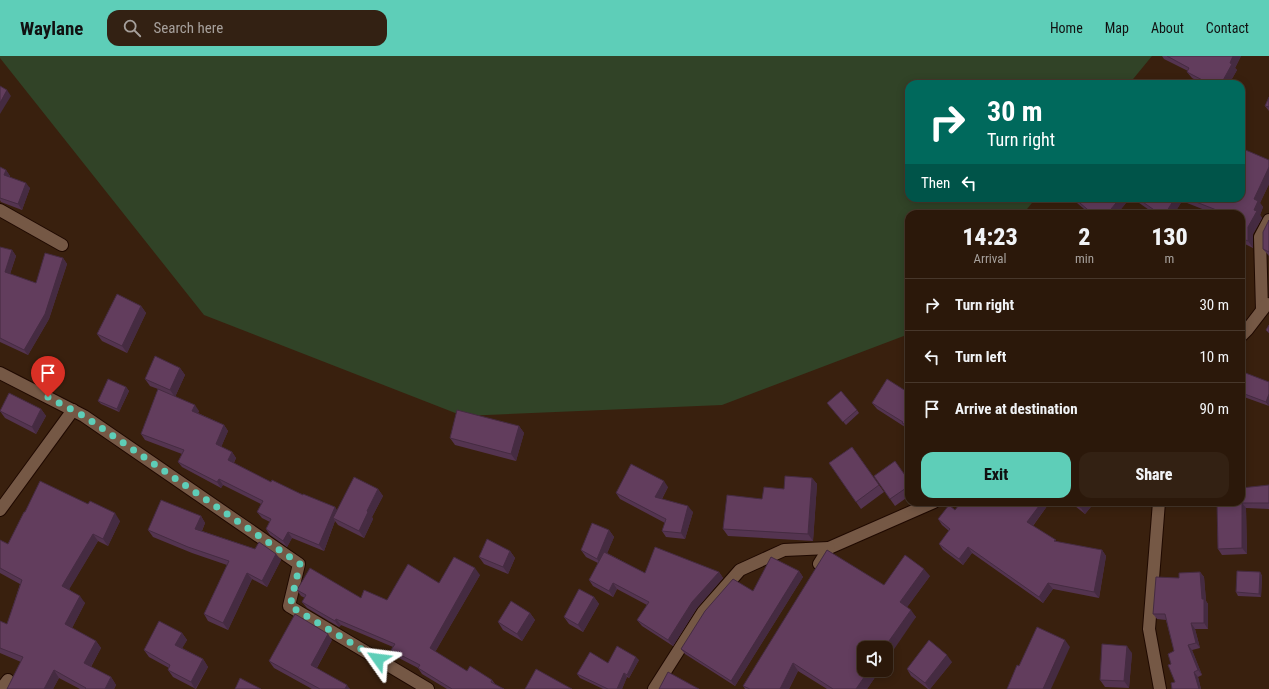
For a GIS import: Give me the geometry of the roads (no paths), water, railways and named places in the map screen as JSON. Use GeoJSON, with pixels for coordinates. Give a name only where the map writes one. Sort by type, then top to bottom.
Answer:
{"type":"FeatureCollection","features":[{"type":"Feature","properties":{"kind":"street"},"geometry":{"type":"LineString","coordinates":[[0,210],[62,245]]}},
{"type":"Feature","properties":{"kind":"street"},"geometry":{"type":"LineString","coordinates":[[1245,332],[1266,306],[1260,237],[1269,220]]}},
{"type":"Feature","properties":{"kind":"street"},"geometry":{"type":"LineString","coordinates":[[0,373],[84,416],[300,564],[290,606],[428,689]]}},
{"type":"Feature","properties":{"kind":"street"},"geometry":{"type":"LineString","coordinates":[[0,510],[73,410]]}},
{"type":"Feature","properties":{"kind":"street"},"geometry":{"type":"LineString","coordinates":[[654,689],[703,612],[740,570],[784,550],[829,548],[925,506]]}},
{"type":"Feature","properties":{"kind":"street"},"geometry":{"type":"LineString","coordinates":[[1159,506],[1149,629],[1160,689]]}},
{"type":"Feature","properties":{"kind":"street"},"geometry":{"type":"LineString","coordinates":[[812,575],[829,548]]}}]}
